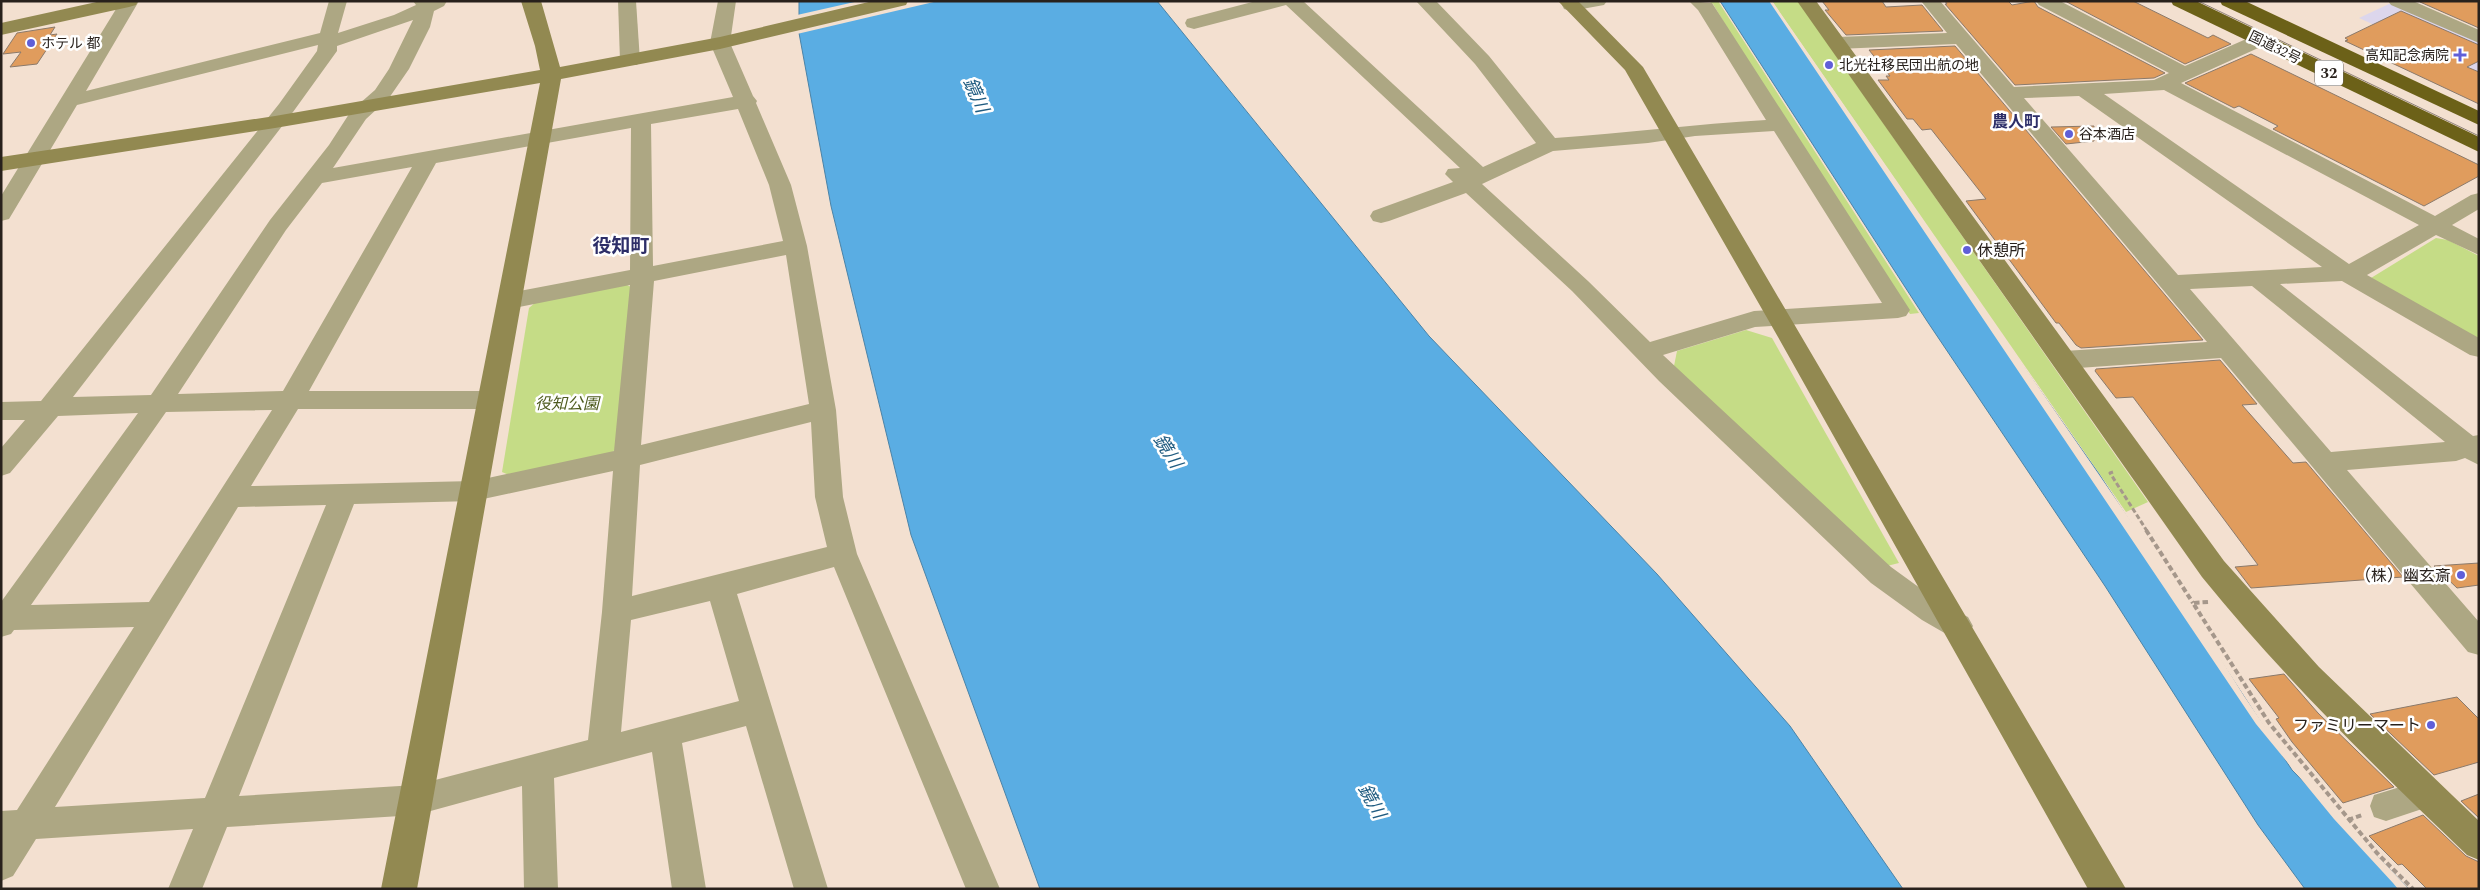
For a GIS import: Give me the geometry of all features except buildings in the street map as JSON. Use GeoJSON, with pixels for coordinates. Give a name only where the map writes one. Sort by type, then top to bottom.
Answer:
{"type":"FeatureCollection","features":[{"type":"Feature","properties":{"kind":"highway","name":"国道32号"},"geometry":{"type":"LineString","coordinates":[[2180,1],[2479,145]]}},
{"type":"Feature","properties":{"kind":"highway","name":"国道32号"},"geometry":{"type":"LineString","coordinates":[[2229,1],[2479,119]]}},
{"type":"Feature","properties":{"kind":"street"},"geometry":{"type":"LineString","coordinates":[[1,29],[130,1]]}},
{"type":"Feature","properties":{"kind":"street"},"geometry":{"type":"LineString","coordinates":[[1,214],[130,1]]}},
{"type":"Feature","properties":{"kind":"street"},"geometry":{"type":"LineString","coordinates":[[1,466],[50,408],[275,122],[327,51],[338,1]]}},
{"type":"Feature","properties":{"kind":"street"},"geometry":{"type":"LineString","coordinates":[[399,889],[552,75],[531,1]]}},
{"type":"Feature","properties":{"kind":"street"},"geometry":{"type":"LineString","coordinates":[[627,1],[630,61]]}},
{"type":"Feature","properties":{"kind":"street"},"geometry":{"type":"LineString","coordinates":[[727,1],[720,43],[747,102],[780,185],[796,246],[824,410],[829,497],[843,554],[983,889]]}},
{"type":"Feature","properties":{"kind":"street"},"geometry":{"type":"LineString","coordinates":[[1,164],[275,122],[372,103],[630,61],[720,43],[899,1]]}},
{"type":"Feature","properties":{"kind":"street"},"geometry":{"type":"LineString","coordinates":[[1292,1],[1645,352],[1881,575],[1932,612],[1958,626]]}},
{"type":"Feature","properties":{"kind":"street"},"geometry":{"type":"LineString","coordinates":[[1425,1],[1482,60],[1549,145]]}},
{"type":"Feature","properties":{"kind":"street"},"geometry":{"type":"LineString","coordinates":[[1569,3],[1598,1]]}},
{"type":"Feature","properties":{"kind":"street"},"geometry":{"type":"LineString","coordinates":[[1645,352],[1754,319],[1898,310],[1705,7],[1698,1]]}},
{"type":"Feature","properties":{"kind":"street"},"geometry":{"type":"LineString","coordinates":[[1806,1],[2213,569],[2252,618],[2307,678],[2479,844]]}},
{"type":"Feature","properties":{"kind":"street"},"geometry":{"type":"LineString","coordinates":[[1930,1],[2479,643]]}},
{"type":"Feature","properties":{"kind":"street"},"geometry":{"type":"LineString","coordinates":[[2045,1],[2184,73]]}},
{"type":"Feature","properties":{"kind":"street"},"geometry":{"type":"LineString","coordinates":[[2397,1],[2479,37]]}},
{"type":"Feature","properties":{"kind":"street"},"geometry":{"type":"LineString","coordinates":[[1194,24],[1278,2],[1474,180]]}},
{"type":"Feature","properties":{"kind":"street"},"geometry":{"type":"LineString","coordinates":[[69,101],[328,40],[401,19],[429,3]]}},
{"type":"Feature","properties":{"kind":"street"},"geometry":{"type":"LineString","coordinates":[[4,622],[158,404],[278,225],[338,148],[358,115],[372,103],[400,69],[421,27],[429,3]]}},
{"type":"Feature","properties":{"kind":"street"},"geometry":{"type":"LineString","coordinates":[[1569,3],[1633,67],[1958,626],[2108,889]]}},
{"type":"Feature","properties":{"kind":"street"},"geometry":{"type":"LineString","coordinates":[[1837,43],[1962,38]]}},
{"type":"Feature","properties":{"kind":"street"},"geometry":{"type":"LineString","coordinates":[[2009,92],[2157,86],[2260,40]]}},
{"type":"Feature","properties":{"kind":"street"},"geometry":{"type":"LineString","coordinates":[[2164,82],[2479,248]]}},
{"type":"Feature","properties":{"kind":"street"},"geometry":{"type":"LineString","coordinates":[[2084,90],[2346,273],[2479,349]]}},
{"type":"Feature","properties":{"kind":"street"},"geometry":{"type":"LineString","coordinates":[[314,178],[747,102]]}},
{"type":"Feature","properties":{"kind":"street"},"geometry":{"type":"LineString","coordinates":[[603,752],[617,612],[642,274],[641,121]]}},
{"type":"Feature","properties":{"kind":"street"},"geometry":{"type":"LineString","coordinates":[[1381,216],[1474,180],[1549,145],[1673,134],[1695,130],[1779,125]]}},
{"type":"Feature","properties":{"kind":"street"},"geometry":{"type":"LineString","coordinates":[[1,865],[14,825],[158,614],[231,497],[291,400],[427,159]]}},
{"type":"Feature","properties":{"kind":"street"},"geometry":{"type":"LineString","coordinates":[[2171,283],[2346,273],[2360,269],[2479,200]]}},
{"type":"Feature","properties":{"kind":"street"},"geometry":{"type":"LineString","coordinates":[[510,300],[796,246]]}},
{"type":"Feature","properties":{"kind":"street"},"geometry":{"type":"LineString","coordinates":[[2258,279],[2476,449]]}},
{"type":"Feature","properties":{"kind":"street"},"geometry":{"type":"LineString","coordinates":[[2064,360],[2228,350]]}},
{"type":"Feature","properties":{"kind":"street"},"geometry":{"type":"LineString","coordinates":[[1,412],[62,406],[291,400],[490,400]]}},
{"type":"Feature","properties":{"kind":"street"},"geometry":{"type":"LineString","coordinates":[[231,497],[474,491],[627,458],[824,410]]}},
{"type":"Feature","properties":{"kind":"street"},"geometry":{"type":"LineString","coordinates":[[2323,462],[2476,449]]}},
{"type":"Feature","properties":{"kind":"street"},"geometry":{"type":"LineString","coordinates":[[185,889],[344,495]]}},
{"type":"Feature","properties":{"kind":"street"},"geometry":{"type":"LineString","coordinates":[[617,612],[843,554]]}},
{"type":"Feature","properties":{"kind":"street"},"geometry":{"type":"LineString","coordinates":[[720,587],[811,889]]}},
{"type":"Feature","properties":{"kind":"street"},"geometry":{"type":"LineString","coordinates":[[4,622],[158,614]]}},
{"type":"Feature","properties":{"kind":"street"},"geometry":{"type":"LineString","coordinates":[[14,825],[416,800],[665,736],[757,710]]}},
{"type":"Feature","properties":{"kind":"street"},"geometry":{"type":"LineString","coordinates":[[665,736],[689,889]]}},
{"type":"Feature","properties":{"kind":"street"},"geometry":{"type":"LineString","coordinates":[[538,769],[541,889]]}},
{"type":"Feature","properties":{"kind":"street"},"geometry":{"type":"LineString","coordinates":[[2386,806],[2426,794]]}},
{"type":"Feature","properties":{"kind":"path"},"geometry":{"type":"LineString","coordinates":[[2119,469],[2110,473],[2269,723],[2377,853],[2413,889]]}},
{"type":"Feature","properties":{"kind":"path"},"geometry":{"type":"LineString","coordinates":[[2193,603],[2204,603]]}},
{"type":"Feature","properties":{"kind":"shaded area","name":"高知記念病院"},"geometry":{"type":"Polygon","coordinates":[[[2391,3],[2479,41],[2479,104],[2436,84],[2469,68],[2359,18],[2391,3]]]}},
{"type":"Feature","properties":{"kind":"green space"},"geometry":{"type":"Polygon","coordinates":[[[1708,1],[1718,1],[1919,313],[1910,314],[1779,115],[1713,4],[1708,1]]]}},
{"type":"Feature","properties":{"kind":"green space"},"geometry":{"type":"Polygon","coordinates":[[[1772,1],[1798,1],[2148,502],[2126,512],[1772,1]]]}},
{"type":"Feature","properties":{"kind":"green space"},"geometry":{"type":"Polygon","coordinates":[[[2436,238],[2448,240],[2479,256],[2479,343],[2371,278],[2436,238]]]}},
{"type":"Feature","properties":{"kind":"green space","name":"役知公園"},"geometry":{"type":"Polygon","coordinates":[[[625,284],[631,287],[617,448],[609,455],[511,476],[502,472],[529,308],[537,301],[625,284]]]}},
{"type":"Feature","properties":{"kind":"green space"},"geometry":{"type":"Polygon","coordinates":[[[1746,330],[1772,338],[1899,563],[1887,566],[1673,371],[1677,351],[1746,330]]]}},
{"type":"Feature","properties":{"kind":"water","name":"鏡川"},"geometry":{"type":"Polygon","coordinates":[[[799,1],[1157,1],[1429,336],[1657,574],[1790,726],[1903,889],[1040,889],[911,535],[831,206],[799,33],[799,1]]]}},
{"type":"Feature","properties":{"kind":"water"},"geometry":{"type":"Polygon","coordinates":[[[1720,1],[1770,1],[1958,274],[2099,474],[2292,770],[2409,889],[2305,889],[2258,825],[2105,586],[1927,321],[1720,1]]]}},
{"type":"Feature","properties":{"kind":"pier"},"geometry":{"type":"Polygon","coordinates":[[[859,1],[938,1],[797,34],[797,15],[859,1]]]}},
{"type":"Feature","properties":{"kind":"pier"},"geometry":{"type":"Polygon","coordinates":[[[1769,1],[1772,1],[2173,582],[2244,696],[2294,769],[2409,889],[2398,889],[2334,819],[2256,724],[1769,1]]]}},
{"type":"Feature","properties":{"kind":"tram line"},"geometry":{"type":"LineString","coordinates":[[2198,1],[2479,136]]}},
{"type":"Feature","properties":{"kind":"place","name":"ホテル 都"},"geometry":{"type":"Point","coordinates":[31,43]}},
{"type":"Feature","properties":{"kind":"place","name":"高知記念病院"},"geometry":{"type":"Point","coordinates":[2460,55]}},
{"type":"Feature","properties":{"kind":"place","name":"北光社移民団出航の地"},"geometry":{"type":"Point","coordinates":[1829,65]}},
{"type":"Feature","properties":{"kind":"place","name":"谷本酒店"},"geometry":{"type":"Point","coordinates":[2069,134]}},
{"type":"Feature","properties":{"kind":"place","name":"休憩所"},"geometry":{"type":"Point","coordinates":[1967,250]}},
{"type":"Feature","properties":{"kind":"place","name":"（株）幽玄斎"},"geometry":{"type":"Point","coordinates":[2461,575]}},
{"type":"Feature","properties":{"kind":"place","name":"ファミリーマート"},"geometry":{"type":"Point","coordinates":[2431,725]}},
{"type":"Feature","properties":{"kind":"district","name":"農人町"},"geometry":{"type":"Point","coordinates":[2016,121]}},
{"type":"Feature","properties":{"kind":"district","name":"役知町"},"geometry":{"type":"Point","coordinates":[621,245]}}]}
